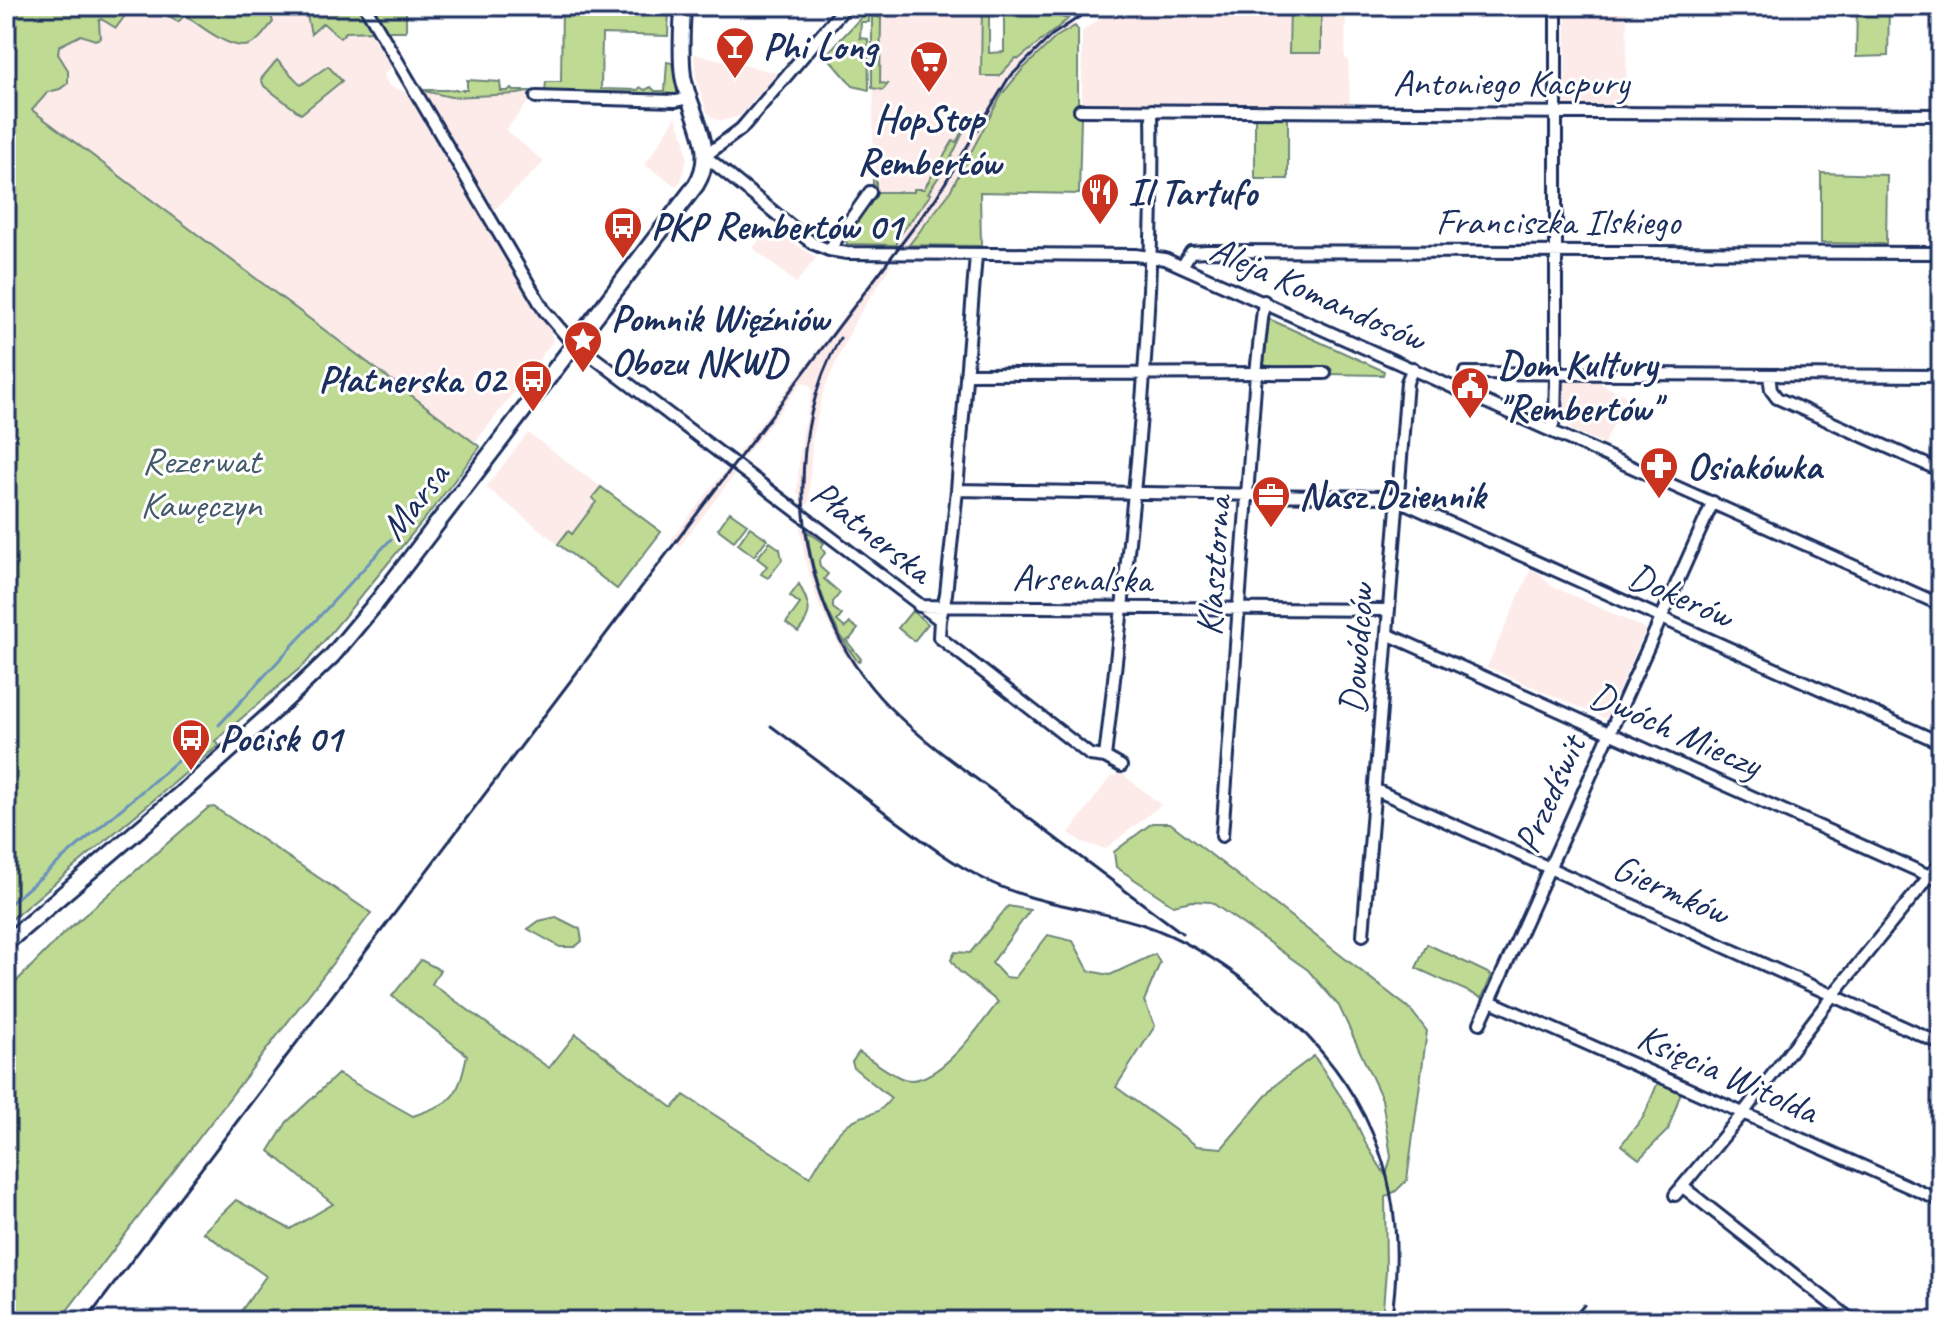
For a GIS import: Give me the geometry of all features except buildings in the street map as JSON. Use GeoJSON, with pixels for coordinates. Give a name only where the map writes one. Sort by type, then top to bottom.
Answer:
{"type":"FeatureCollection","features":[{"type":"Feature","properties":{"kind":"main road"},"geometry":{"type":"LineString","coordinates":[[683,6],[681,60],[705,156]]}},
{"type":"Feature","properties":{"kind":"main road","name":"Marsa"},"geometry":{"type":"LineString","coordinates":[[6,943],[199,778],[332,656],[377,602],[696,185],[703,172],[705,156]]}},
{"type":"Feature","properties":{"kind":"street","name":"Płatnerska"},"geometry":{"type":"LineString","coordinates":[[365,6],[544,310],[574,344],[940,620],[940,639],[1090,755],[1105,757],[1121,766]]}},
{"type":"Feature","properties":{"kind":"street"},"geometry":{"type":"LineString","coordinates":[[846,6],[741,129],[705,156],[798,233],[829,250],[855,253],[1150,257]]}},
{"type":"Feature","properties":{"kind":"street"},"geometry":{"type":"LineString","coordinates":[[1551,430],[1555,418],[1556,374],[1556,6]]}},
{"type":"Feature","properties":{"kind":"street"},"geometry":{"type":"LineString","coordinates":[[536,97],[673,101],[689,98]]}},
{"type":"Feature","properties":{"kind":"street","name":"Antoniego Kacpury"},"geometry":{"type":"LineString","coordinates":[[1080,110],[1941,115]]}},
{"type":"Feature","properties":{"kind":"street"},"geometry":{"type":"LineString","coordinates":[[1105,757],[1143,373],[1150,257],[1152,110]]}},
{"type":"Feature","properties":{"kind":"street"},"geometry":{"type":"LineString","coordinates":[[829,250],[870,192]]}},
{"type":"Feature","properties":{"kind":"street","name":"Franciszka Ilskiego"},"geometry":{"type":"LineString","coordinates":[[1183,265],[1186,257],[1194,251],[1941,253]]}},
{"type":"Feature","properties":{"kind":"street"},"geometry":{"type":"LineString","coordinates":[[940,620],[957,490],[976,255]]}},
{"type":"Feature","properties":{"kind":"street","name":"Aleja Komandosów"},"geometry":{"type":"LineString","coordinates":[[1150,257],[1183,265],[1941,605]]}},
{"type":"Feature","properties":{"kind":"street","name":"Klasztorna"},"geometry":{"type":"LineString","coordinates":[[1222,836],[1264,301]]}},
{"type":"Feature","properties":{"kind":"street","name":"Dowódców"},"geometry":{"type":"LineString","coordinates":[[1363,935],[1407,382],[1413,368]]}},
{"type":"Feature","properties":{"kind":"street"},"geometry":{"type":"LineString","coordinates":[[966,374],[1325,373]]}},
{"type":"Feature","properties":{"kind":"street"},"geometry":{"type":"LineString","coordinates":[[1465,373],[1941,376]]}},
{"type":"Feature","properties":{"kind":"street"},"geometry":{"type":"LineString","coordinates":[[1769,375],[1771,390],[1777,398],[1941,471]]}},
{"type":"Feature","properties":{"kind":"street","name":"Dokerów"},"geometry":{"type":"LineString","coordinates":[[957,490],[1385,497],[1398,500],[1941,743]]}},
{"type":"Feature","properties":{"kind":"street","name":"Przedświt"},"geometry":{"type":"LineString","coordinates":[[1480,1023],[1713,502]]}},
{"type":"Feature","properties":{"kind":"street","name":"Arsenalska"},"geometry":{"type":"LineString","coordinates":[[919,606],[1389,610]]}},
{"type":"Feature","properties":{"kind":"street","name":"Dwóch Mieczy"},"geometry":{"type":"LineString","coordinates":[[1387,634],[1941,881]]}},
{"type":"Feature","properties":{"kind":"street","name":"Giermków"},"geometry":{"type":"LineString","coordinates":[[1376,790],[1941,1044]]}},
{"type":"Feature","properties":{"kind":"street"},"geometry":{"type":"LineString","coordinates":[[1853,1321],[1679,1191],[1941,862]]}},
{"type":"Feature","properties":{"kind":"street","name":"Księcia Witolda"},"geometry":{"type":"LineString","coordinates":[[1490,1001],[1941,1201]]}},
{"type":"Feature","properties":{"kind":"shaded area"},"geometry":{"type":"Polygon","coordinates":[[[6,6],[360,6],[395,65],[383,75],[389,86],[411,94],[551,332],[553,341],[475,443],[6,90],[6,6]]]}},
{"type":"Feature","properties":{"kind":"shaded area","name":"HopStop Rembertów"},"geometry":{"type":"Polygon","coordinates":[[[874,6],[982,6],[982,62],[1019,59],[1068,19],[1075,26],[1056,37],[1002,94],[948,195],[909,245],[897,245],[873,193],[874,6]]]}},
{"type":"Feature","properties":{"kind":"shaded area"},"geometry":{"type":"Polygon","coordinates":[[[1119,6],[1290,6],[1289,52],[1321,52],[1321,6],[1346,6],[1345,59],[1348,59],[1350,104],[1082,102],[1082,31],[1119,6]]]}},
{"type":"Feature","properties":{"kind":"shaded area"},"geometry":{"type":"Polygon","coordinates":[[[1566,6],[1627,6],[1626,107],[1565,106],[1566,6]]]}},
{"type":"Feature","properties":{"kind":"shaded area"},"geometry":{"type":"Polygon","coordinates":[[[694,54],[777,73],[740,116],[722,121],[707,112],[696,78],[694,54]]]}},
{"type":"Feature","properties":{"kind":"shaded area"},"geometry":{"type":"Polygon","coordinates":[[[421,91],[451,97],[529,93],[529,101],[506,130],[544,162],[493,211],[489,199],[481,194],[452,144],[452,136],[445,131],[421,91]]]}},
{"type":"Feature","properties":{"kind":"shaded area"},"geometry":{"type":"Polygon","coordinates":[[[676,117],[685,141],[687,159],[681,181],[676,186],[645,165],[676,117]]]}},
{"type":"Feature","properties":{"kind":"shaded area"},"geometry":{"type":"Polygon","coordinates":[[[769,228],[816,258],[796,283],[753,248],[769,228]]]}},
{"type":"Feature","properties":{"kind":"shaded area"},"geometry":{"type":"Polygon","coordinates":[[[884,264],[892,264],[855,321],[824,389],[812,439],[809,504],[805,505],[806,511],[800,509],[797,494],[800,448],[812,390],[810,385],[802,382],[744,458],[738,453],[884,264]]]}},
{"type":"Feature","properties":{"kind":"shaded area"},"geometry":{"type":"Polygon","coordinates":[[[1565,379],[1602,379],[1601,384],[1627,396],[1604,444],[1572,430],[1567,423],[1563,410],[1562,382],[1565,379]]]}},
{"type":"Feature","properties":{"kind":"shaded area"},"geometry":{"type":"Polygon","coordinates":[[[528,433],[601,487],[593,498],[596,501],[578,525],[571,534],[567,531],[558,544],[486,487],[528,433]]]}},
{"type":"Feature","properties":{"kind":"shaded area"},"geometry":{"type":"Polygon","coordinates":[[[726,469],[734,475],[680,546],[671,540],[726,469]]]}},
{"type":"Feature","properties":{"kind":"shaded area"},"geometry":{"type":"Polygon","coordinates":[[[800,527],[811,533],[814,554],[838,623],[850,648],[861,659],[853,667],[819,605],[805,559],[800,527]]]}},
{"type":"Feature","properties":{"kind":"shaded area"},"geometry":{"type":"Polygon","coordinates":[[[1531,569],[1550,585],[1646,629],[1607,717],[1487,667],[1531,569]]]}},
{"type":"Feature","properties":{"kind":"shaded area"},"geometry":{"type":"Polygon","coordinates":[[[1119,771],[1161,805],[1105,849],[1082,842],[1069,833],[1111,776],[1119,771]]]}},
{"type":"Feature","properties":{"kind":"green space","name":"Rezerwat Kawęczyn"},"geometry":{"type":"Polygon","coordinates":[[[6,6],[132,6],[116,28],[101,19],[99,21],[100,38],[95,40],[81,35],[59,46],[58,54],[68,70],[68,83],[48,92],[32,110],[480,447],[306,663],[215,741],[219,745],[6,924],[6,6]]]}},
{"type":"Feature","properties":{"kind":"green space"},"geometry":{"type":"Polygon","coordinates":[[[169,6],[268,6],[273,22],[256,41],[242,46],[216,36],[185,15],[178,22],[167,14],[169,6]]]}},
{"type":"Feature","properties":{"kind":"green space"},"geometry":{"type":"Polygon","coordinates":[[[302,6],[360,6],[375,31],[346,32],[340,38],[323,23],[311,34],[302,6]]]}},
{"type":"Feature","properties":{"kind":"green space"},"geometry":{"type":"Polygon","coordinates":[[[371,6],[406,6],[406,31],[386,31],[371,6]]]}},
{"type":"Feature","properties":{"kind":"green space"},"geometry":{"type":"Polygon","coordinates":[[[562,6],[669,6],[668,36],[602,34],[601,89],[638,90],[640,87],[645,90],[651,87],[655,91],[665,91],[667,62],[672,63],[678,96],[545,92],[546,82],[561,82],[562,6]]]}},
{"type":"Feature","properties":{"kind":"green space"},"geometry":{"type":"Polygon","coordinates":[[[982,6],[989,6],[989,53],[1004,52],[1004,6],[1025,6],[1068,19],[1019,59],[1016,58],[999,76],[981,76],[982,6]]]}},
{"type":"Feature","properties":{"kind":"green space"},"geometry":{"type":"Polygon","coordinates":[[[1290,6],[1321,6],[1321,53],[1289,53],[1290,6]]]}},
{"type":"Feature","properties":{"kind":"green space"},"geometry":{"type":"Polygon","coordinates":[[[1857,6],[1889,6],[1888,56],[1856,57],[1857,6]]]}},
{"type":"Feature","properties":{"kind":"green space"},"geometry":{"type":"Polygon","coordinates":[[[866,12],[869,22],[861,22],[860,38],[868,39],[869,90],[853,86],[826,55],[866,12]]]}},
{"type":"Feature","properties":{"kind":"green space"},"geometry":{"type":"Polygon","coordinates":[[[872,16],[881,18],[880,83],[888,84],[883,90],[872,88],[872,16]]]}},
{"type":"Feature","properties":{"kind":"green space"},"geometry":{"type":"Polygon","coordinates":[[[1075,26],[1078,30],[1078,116],[1081,117],[1079,194],[980,192],[981,246],[909,245],[948,195],[1002,94],[1056,37],[1075,26]]]}},
{"type":"Feature","properties":{"kind":"green space"},"geometry":{"type":"Polygon","coordinates":[[[277,60],[301,85],[328,66],[342,81],[301,114],[264,86],[261,79],[277,60]]]}},
{"type":"Feature","properties":{"kind":"green space"},"geometry":{"type":"Polygon","coordinates":[[[467,80],[500,82],[501,91],[511,88],[514,91],[532,91],[451,97],[420,90],[467,90],[467,80]]]}},
{"type":"Feature","properties":{"kind":"green space"},"geometry":{"type":"Polygon","coordinates":[[[1255,118],[1288,118],[1288,179],[1255,179],[1255,118]]]}},
{"type":"Feature","properties":{"kind":"green space"},"geometry":{"type":"Polygon","coordinates":[[[968,122],[950,160],[928,193],[931,194],[897,239],[897,245],[847,244],[844,235],[873,193],[873,179],[876,179],[876,192],[924,189],[968,122]]]}},
{"type":"Feature","properties":{"kind":"green space"},"geometry":{"type":"Polygon","coordinates":[[[1821,173],[1887,175],[1886,244],[1821,243],[1821,173]]]}},
{"type":"Feature","properties":{"kind":"green space"},"geometry":{"type":"Polygon","coordinates":[[[1269,319],[1384,371],[1383,375],[1328,374],[1327,368],[1271,368],[1264,364],[1269,319]]]}},
{"type":"Feature","properties":{"kind":"green space"},"geometry":{"type":"Polygon","coordinates":[[[601,487],[661,532],[617,589],[558,544],[568,531],[572,534],[596,502],[592,498],[601,487]]]}},
{"type":"Feature","properties":{"kind":"green space"},"geometry":{"type":"Polygon","coordinates":[[[730,512],[747,524],[734,541],[718,529],[730,512]]]}},
{"type":"Feature","properties":{"kind":"green space"},"geometry":{"type":"Polygon","coordinates":[[[750,527],[767,539],[754,556],[738,544],[750,527]]]}},
{"type":"Feature","properties":{"kind":"green space"},"geometry":{"type":"Polygon","coordinates":[[[807,531],[824,543],[821,547],[825,553],[819,561],[820,567],[828,574],[824,579],[840,593],[833,602],[833,608],[842,615],[837,621],[845,628],[850,623],[858,629],[846,640],[861,659],[858,662],[824,600],[813,566],[807,531]]]}},
{"type":"Feature","properties":{"kind":"green space"},"geometry":{"type":"Polygon","coordinates":[[[770,542],[780,549],[782,560],[768,578],[761,574],[767,566],[757,558],[770,542]]]}},
{"type":"Feature","properties":{"kind":"green space"},"geometry":{"type":"Polygon","coordinates":[[[799,584],[809,609],[798,632],[786,623],[800,604],[790,596],[799,584]]]}},
{"type":"Feature","properties":{"kind":"green space"},"geometry":{"type":"Polygon","coordinates":[[[912,611],[928,624],[914,641],[898,628],[912,611]]]}},
{"type":"Feature","properties":{"kind":"green space"},"geometry":{"type":"Polygon","coordinates":[[[214,807],[371,913],[59,1321],[6,1321],[6,992],[63,934],[208,808],[214,807]]]}},
{"type":"Feature","properties":{"kind":"green space"},"geometry":{"type":"Polygon","coordinates":[[[1152,823],[1170,823],[1410,1009],[1427,1031],[1407,1180],[1385,1197],[1386,1270],[1382,1321],[234,1321],[266,1276],[203,1232],[236,1200],[290,1229],[333,1204],[269,1151],[287,1122],[338,1074],[413,1116],[446,1102],[457,1090],[467,1055],[392,996],[421,960],[440,970],[432,984],[549,1068],[576,1034],[673,1108],[684,1095],[810,1177],[842,1129],[880,1110],[891,1098],[854,1068],[852,1062],[859,1052],[901,1078],[914,1080],[942,1066],[969,1040],[998,1002],[959,971],[951,960],[955,952],[970,953],[1008,906],[1030,910],[992,963],[1005,977],[1015,978],[1048,935],[1073,941],[1089,971],[1110,975],[1155,954],[1160,963],[1144,1001],[1155,1026],[1116,1087],[1197,1146],[1222,1148],[1275,1085],[1314,1056],[1351,1112],[1386,1176],[1391,1157],[1382,1099],[1339,1006],[1308,970],[1211,902],[1192,901],[1173,905],[1116,867],[1114,852],[1152,823]]]}},
{"type":"Feature","properties":{"kind":"green space"},"geometry":{"type":"Polygon","coordinates":[[[556,917],[580,929],[582,941],[575,947],[560,947],[528,929],[539,921],[556,917]]]}},
{"type":"Feature","properties":{"kind":"green space"},"geometry":{"type":"Polygon","coordinates":[[[1427,944],[1492,975],[1482,998],[1416,968],[1427,944]]]}},
{"type":"Feature","properties":{"kind":"green space"},"geometry":{"type":"Polygon","coordinates":[[[1658,1082],[1681,1092],[1668,1130],[1639,1159],[1621,1145],[1644,1116],[1658,1082]]]}},
{"type":"Feature","properties":{"kind":"waterway"},"geometry":{"type":"LineString","coordinates":[[399,526],[438,475]]}},
{"type":"Feature","properties":{"kind":"waterway"},"geometry":{"type":"LineString","coordinates":[[219,725],[391,539]]}},
{"type":"Feature","properties":{"kind":"waterway"},"geometry":{"type":"LineString","coordinates":[[6,907],[209,734]]}},
{"type":"Feature","properties":{"kind":"railway"},"geometry":{"type":"LineString","coordinates":[[86,1321],[936,198],[1008,79],[1052,35],[1096,6]]}},
{"type":"Feature","properties":{"kind":"railway"},"geometry":{"type":"LineString","coordinates":[[840,338],[823,375],[811,414],[803,495],[805,524],[817,582],[838,637],[870,686],[919,735],[1182,933]]}},
{"type":"Feature","properties":{"kind":"railway"},"geometry":{"type":"LineString","coordinates":[[771,726],[922,840],[969,871],[1021,894],[1124,919],[1173,937],[1229,969],[1293,1021],[1326,1057],[1352,1094],[1373,1134],[1387,1176],[1395,1221],[1396,1269],[1391,1321]]}},
{"type":"Feature","properties":{"kind":"railway"},"geometry":{"type":"LineString","coordinates":[[1571,1321],[1584,1305]]}},
{"type":"Feature","properties":{"kind":"place","name":"Phi Long"},"geometry":{"type":"Point","coordinates":[735,80]}},
{"type":"Feature","properties":{"kind":"place","name":"HopStop Rembertów"},"geometry":{"type":"Point","coordinates":[929,94]}},
{"type":"Feature","properties":{"kind":"place","name":"Il Tartufo"},"geometry":{"type":"Point","coordinates":[1100,226]}},
{"type":"Feature","properties":{"kind":"place","name":"PKP Rembertów 01"},"geometry":{"type":"Point","coordinates":[623,260]}},
{"type":"Feature","properties":{"kind":"place","name":"Pomnik Więźniów Obozu NKWD"},"geometry":{"type":"Point","coordinates":[583,374]}},
{"type":"Feature","properties":{"kind":"place","name":"Płatnerska 02"},"geometry":{"type":"Point","coordinates":[533,413]}},
{"type":"Feature","properties":{"kind":"place","name":"Dom Kultury \"Rembertów\""},"geometry":{"type":"Point","coordinates":[1470,420]}},
{"type":"Feature","properties":{"kind":"place","name":"Osiakówka"},"geometry":{"type":"Point","coordinates":[1659,500]}},
{"type":"Feature","properties":{"kind":"place","name":"Nasz Dziennik"},"geometry":{"type":"Point","coordinates":[1271,529]}},
{"type":"Feature","properties":{"kind":"place","name":"Pocisk 01"},"geometry":{"type":"Point","coordinates":[191,772]}}]}
